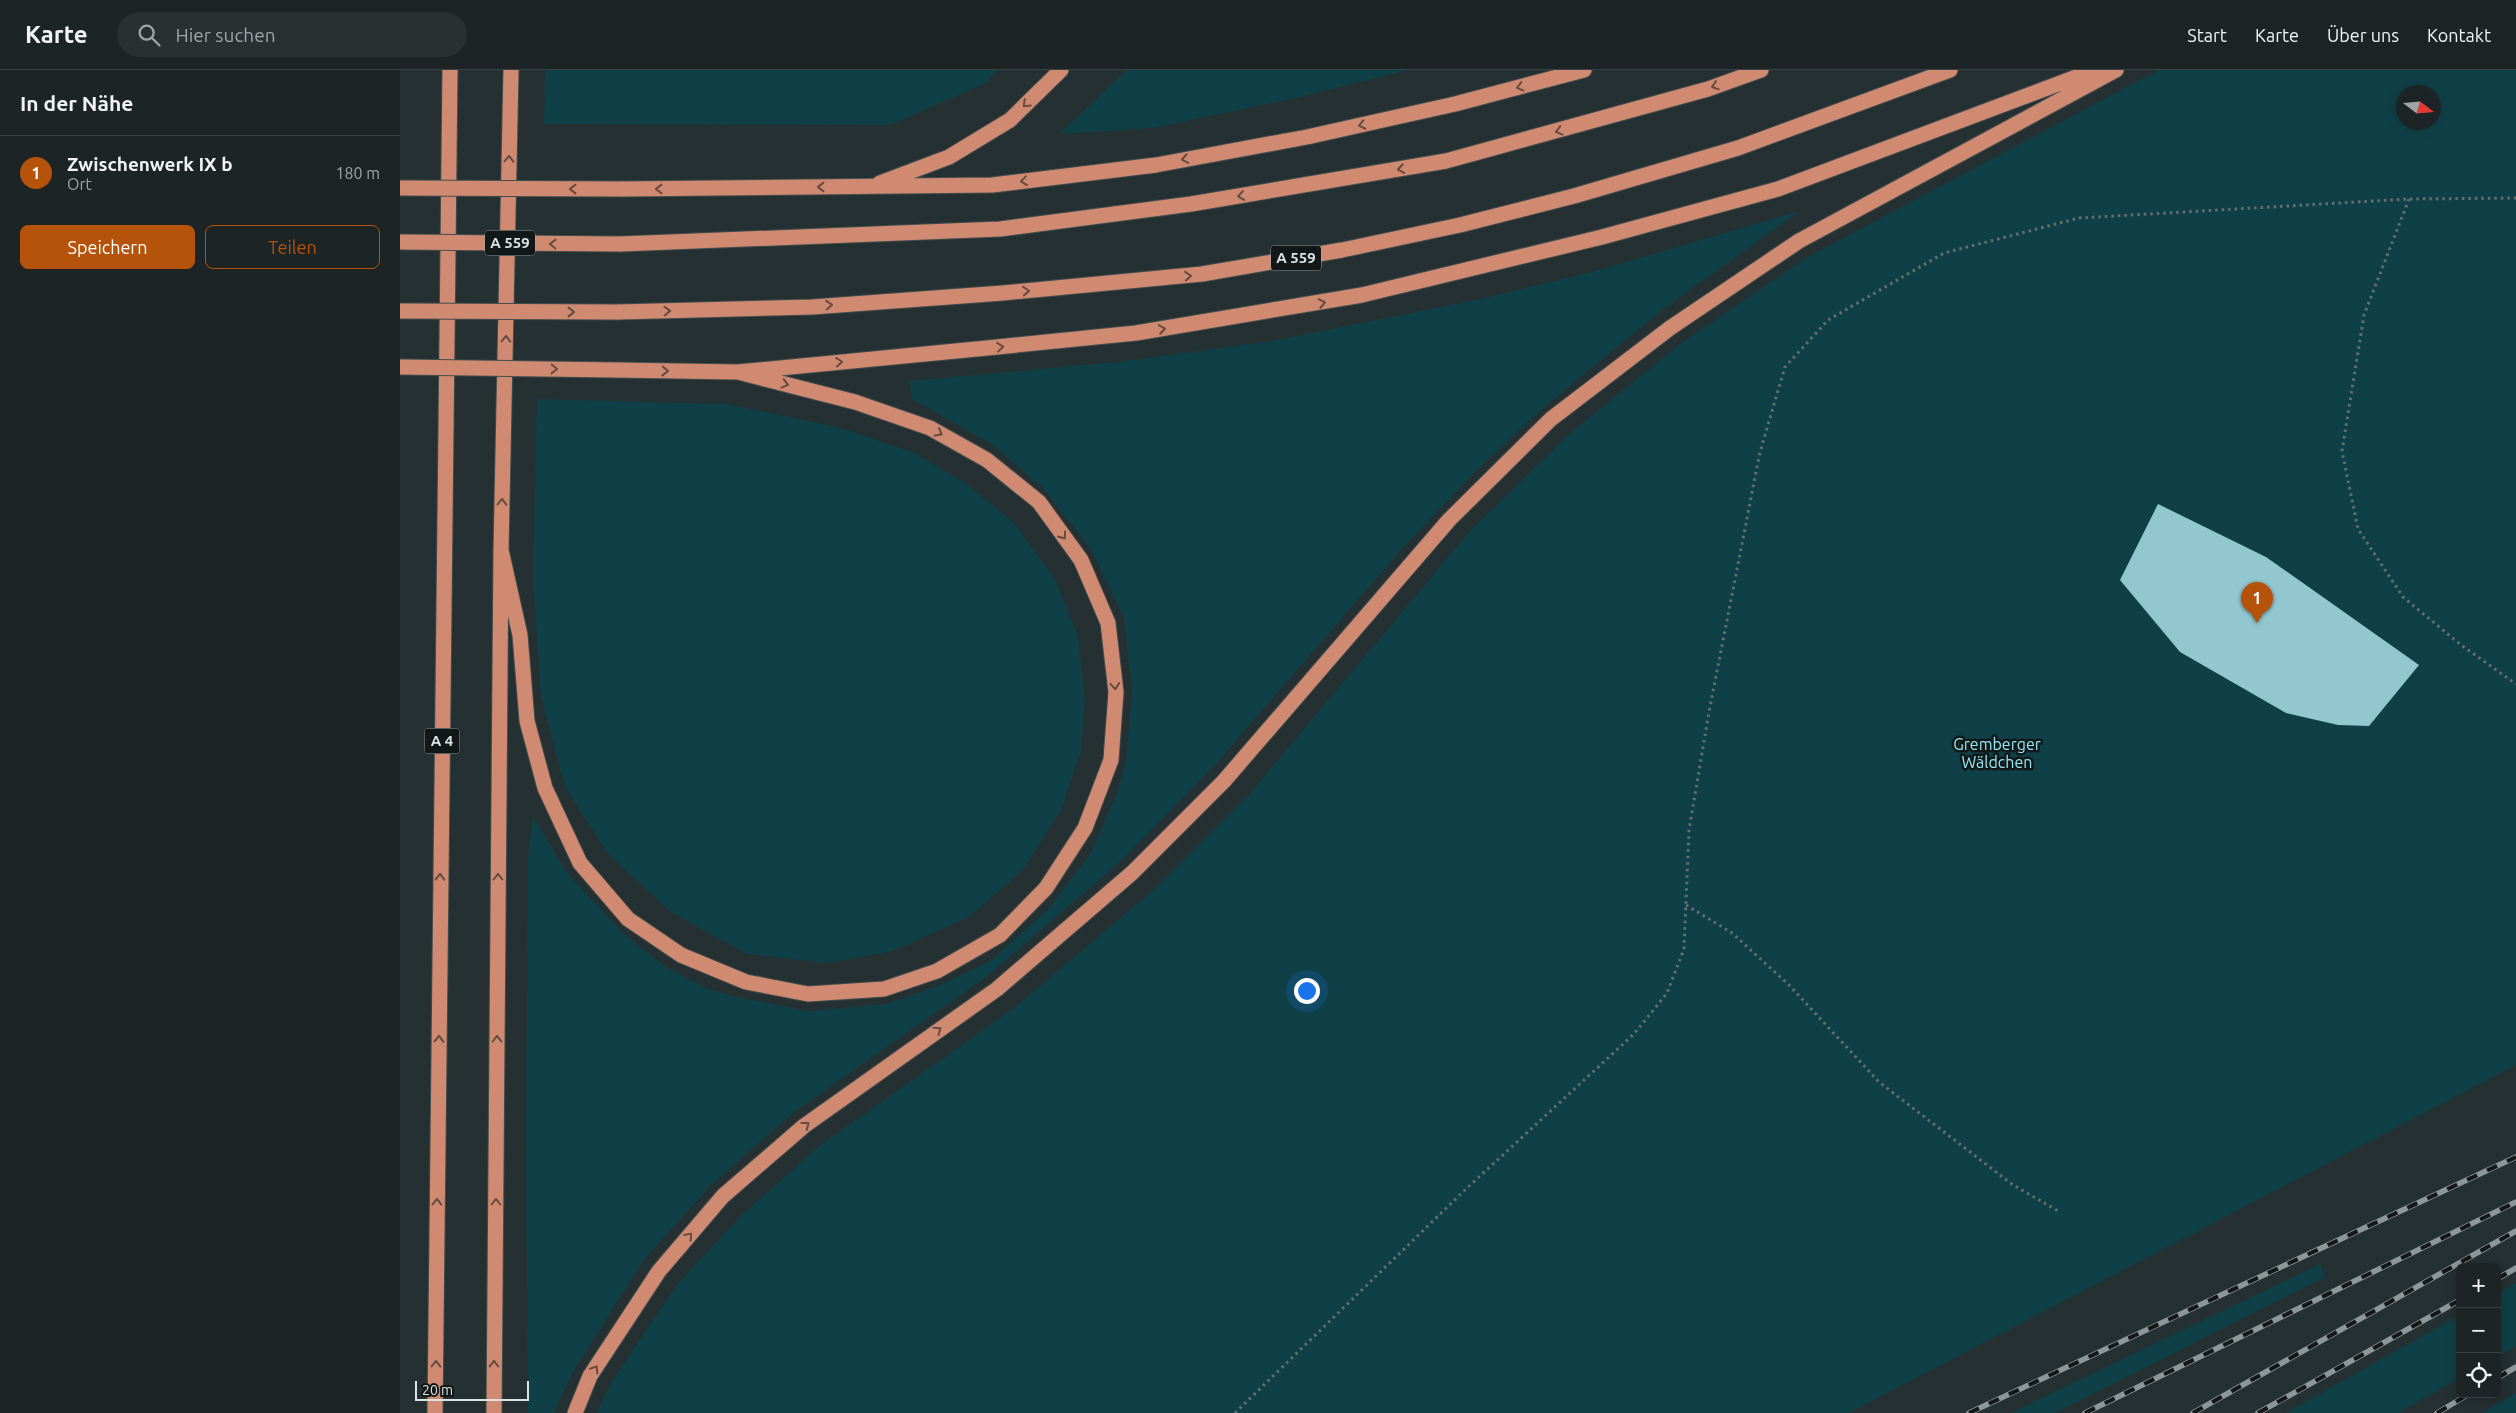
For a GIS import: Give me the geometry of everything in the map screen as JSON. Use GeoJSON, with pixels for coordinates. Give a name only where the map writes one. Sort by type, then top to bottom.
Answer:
{"type":"FeatureCollection","features":[{"type":"Feature","properties":{"kind":"highway","name":"A 4"},"geometry":{"type":"LineString","coordinates":[[435,1413],[450,70]]}},
{"type":"Feature","properties":{"kind":"highway"},"geometry":{"type":"LineString","coordinates":[[494,1413],[501,550],[511,70]]}},
{"type":"Feature","properties":{"kind":"highway"},"geometry":{"type":"LineString","coordinates":[[870,187],[949,157],[1010,120],[1061,70]]}},
{"type":"Feature","properties":{"kind":"highway"},"geometry":{"type":"LineString","coordinates":[[400,188],[622,189],[992,185],[1156,165],[1307,137],[1418,112],[1584,70]]}},
{"type":"Feature","properties":{"kind":"highway","name":"A 559"},"geometry":{"type":"LineString","coordinates":[[400,242],[620,244],[1000,229],[1191,204],[1446,161],[1698,92],[1761,70]]}},
{"type":"Feature","properties":{"kind":"highway","name":"A 559"},"geometry":{"type":"LineString","coordinates":[[400,311],[618,312],[812,307],[1003,293],[1202,274],[1342,250],[1460,225],[1574,196],[1738,148],[1950,70]]}},
{"type":"Feature","properties":{"kind":"highway"},"geometry":{"type":"LineString","coordinates":[[400,367],[738,372],[1136,333],[1273,312],[1362,295],[1584,242],[1778,189],[2095,70]]}},
{"type":"Feature","properties":{"kind":"highway"},"geometry":{"type":"LineString","coordinates":[[575,1413],[590,1376],[659,1271],[723,1196],[804,1126],[996,989],[1132,873],[1224,781],[1449,520],[1552,419],[1670,328],[1799,241],[2116,70]]}},
{"type":"Feature","properties":{"kind":"highway"},"geometry":{"type":"LineString","coordinates":[[501,550],[520,635],[526,721],[545,788],[580,863],[628,919],[681,955],[746,982],[808,994],[884,989],[937,971],[1000,935],[1046,888],[1085,828],[1111,760],[1116,692],[1108,623],[1081,560],[1039,502],[987,460],[930,428],[855,402],[738,372]]}},
{"type":"Feature","properties":{"kind":"path"},"geometry":{"type":"LineString","coordinates":[[1235,1413],[1467,1188],[1634,1034],[1667,993],[1684,949],[1690,830],[1702,752],[1760,452],[1785,367],[1828,320],[1944,253],[2079,218],[2409,199],[2516,198]]}},
{"type":"Feature","properties":{"kind":"path"},"geometry":{"type":"LineString","coordinates":[[2409,199],[2364,315],[2342,451],[2358,529],[2403,597],[2461,645],[2516,684]]}},
{"type":"Feature","properties":{"kind":"path"},"geometry":{"type":"LineString","coordinates":[[1686,905],[1732,933],[1789,984],[1879,1082],[2013,1185],[2060,1212]]}},
{"type":"Feature","properties":{"kind":"green space"},"geometry":{"type":"Polygon","coordinates":[[[545,70],[998,70],[986,83],[890,125],[544,124],[545,70]]]}},
{"type":"Feature","properties":{"kind":"green space"},"geometry":{"type":"Polygon","coordinates":[[[1127,70],[1409,70],[1296,98],[1153,128],[1059,134],[1127,70]]]}},
{"type":"Feature","properties":{"kind":"green space","name":"Gremberger Wäldchen"},"geometry":{"type":"Polygon","coordinates":[[[2159,70],[2516,70],[2516,1065],[1849,1413],[597,1413],[610,1384],[679,1282],[742,1215],[818,1147],[1014,1008],[1157,887],[1246,798],[1470,531],[1568,435],[1684,341],[1808,257],[2159,70]]]}},
{"type":"Feature","properties":{"kind":"green space"},"geometry":{"type":"Polygon","coordinates":[[[1800,211],[1662,310],[1543,408],[1477,470],[1402,549],[1208,773],[1119,863],[989,975],[793,1113],[711,1185],[643,1261],[573,1372],[554,1413],[528,1413],[526,1146],[528,859],[533,816],[568,874],[622,932],[664,966],[708,989],[736,997],[809,1011],[886,1004],[938,986],[992,960],[1047,910],[1089,856],[1115,798],[1126,761],[1132,690],[1124,618],[1091,549],[1044,489],[993,445],[912,399],[910,381],[1118,362],[1272,341],[1480,299],[1599,270],[1800,211]]]}},
{"type":"Feature","properties":{"kind":"green space"},"geometry":{"type":"Polygon","coordinates":[[[537,399],[727,404],[841,428],[912,452],[967,484],[1014,523],[1055,579],[1078,636],[1085,701],[1081,750],[1062,808],[1024,869],[969,917],[893,951],[828,963],[747,954],[671,912],[609,855],[565,787],[541,697],[533,578],[537,399]]]}},
{"type":"Feature","properties":{"kind":"green space"},"geometry":{"type":"Polygon","coordinates":[[[2320,1264],[2325,1277],[2055,1413],[2011,1413],[2320,1264]]]}},
{"type":"Feature","properties":{"kind":"green space"},"geometry":{"type":"Polygon","coordinates":[[[2516,1283],[2516,1346],[2501,1355],[2501,1308],[2501,1292],[2516,1283]]]}},
{"type":"Feature","properties":{"kind":"green space"},"geometry":{"type":"Polygon","coordinates":[[[2456,1317],[2456,1380],[2398,1413],[2286,1413],[2456,1317]]]}},
{"type":"Feature","properties":{"kind":"green space"},"geometry":{"type":"Polygon","coordinates":[[[2516,1393],[2516,1413],[2482,1413],[2516,1393]]]}},
{"type":"Feature","properties":{"kind":"building"},"geometry":{"type":"Polygon","coordinates":[[[2158,504],[2266,557],[2419,665],[2369,726],[2338,725],[2286,713],[2180,652],[2120,580],[2158,504]]]}},
{"type":"Feature","properties":{"kind":"railway"},"geometry":{"type":"LineString","coordinates":[[1969,1413],[2516,1157]]}},
{"type":"Feature","properties":{"kind":"railway"},"geometry":{"type":"LineString","coordinates":[[2085,1413],[2516,1202]]}},
{"type":"Feature","properties":{"kind":"railway"},"geometry":{"type":"LineString","coordinates":[[2193,1413],[2516,1231]]}},
{"type":"Feature","properties":{"kind":"railway"},"geometry":{"type":"LineString","coordinates":[[2501,1277],[2516,1268]]}},
{"type":"Feature","properties":{"kind":"railway"},"geometry":{"type":"LineString","coordinates":[[2258,1413],[2456,1302]]}},
{"type":"Feature","properties":{"kind":"railway"},"geometry":{"type":"LineString","coordinates":[[2501,1376],[2516,1367]]}},
{"type":"Feature","properties":{"kind":"railway"},"geometry":{"type":"LineString","coordinates":[[2437,1413],[2462,1398]]}},
{"type":"Feature","properties":{"kind":"place","name":"Zwischenwerk IX b"},"geometry":{"type":"Point","coordinates":[2257,623]}}]}
